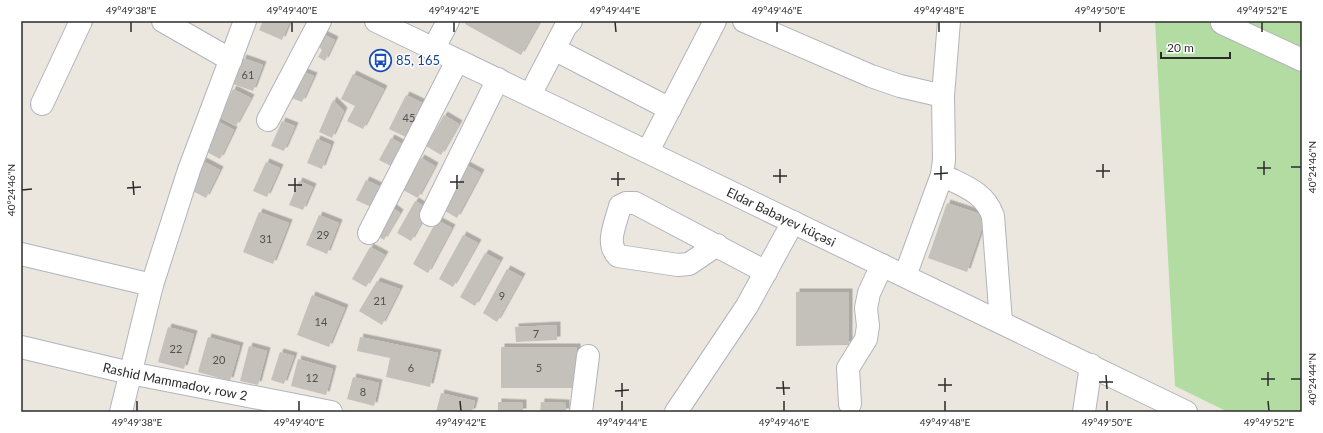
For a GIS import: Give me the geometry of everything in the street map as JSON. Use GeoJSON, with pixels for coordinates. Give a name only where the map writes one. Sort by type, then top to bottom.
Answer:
{"type":"FeatureCollection","features":[{"type":"Feature","properties":{"kind":"street"},"geometry":{"type":"LineString","coordinates":[[42,104],[81,21]]}},
{"type":"Feature","properties":{"kind":"street"},"geometry":{"type":"LineString","coordinates":[[163,21],[231,60]]}},
{"type":"Feature","properties":{"kind":"street"},"geometry":{"type":"LineString","coordinates":[[121,412],[152,285],[189,170],[245,21]]}},
{"type":"Feature","properties":{"kind":"street"},"geometry":{"type":"LineString","coordinates":[[268,120],[320,21]]}},
{"type":"Feature","properties":{"kind":"street","name":"Eldar Babayev küçəsi"},"geometry":{"type":"LineString","coordinates":[[376,21],[433,50],[498,79],[648,151],[1186,412]]}},
{"type":"Feature","properties":{"kind":"street"},"geometry":{"type":"LineString","coordinates":[[433,50],[448,21]]}},
{"type":"Feature","properties":{"kind":"street"},"geometry":{"type":"LineString","coordinates":[[530,95],[566,26],[571,21]]}},
{"type":"Feature","properties":{"kind":"street"},"geometry":{"type":"LineString","coordinates":[[648,151],[715,21]]}},
{"type":"Feature","properties":{"kind":"street"},"geometry":{"type":"LineString","coordinates":[[744,21],[871,76],[900,86],[943,96]]}},
{"type":"Feature","properties":{"kind":"street"},"geometry":{"type":"LineString","coordinates":[[905,276],[942,174],[944,160],[943,96],[949,21]]}},
{"type":"Feature","properties":{"kind":"street"},"geometry":{"type":"LineString","coordinates":[[1222,23],[1302,60]]}},
{"type":"Feature","properties":{"kind":"street"},"geometry":{"type":"LineString","coordinates":[[554,48],[670,108]]}},
{"type":"Feature","properties":{"kind":"street"},"geometry":{"type":"LineString","coordinates":[[369,233],[457,61]]}},
{"type":"Feature","properties":{"kind":"street"},"geometry":{"type":"LineString","coordinates":[[431,215],[498,79]]}},
{"type":"Feature","properties":{"kind":"street"},"geometry":{"type":"LineString","coordinates":[[942,174],[981,196],[988,204],[993,216],[1001,322]]}},
{"type":"Feature","properties":{"kind":"street"},"geometry":{"type":"LineString","coordinates":[[676,412],[728,336],[766,272],[793,222]]}},
{"type":"Feature","properties":{"kind":"street"},"geometry":{"type":"LineString","coordinates":[[716,245],[766,272]]}},
{"type":"Feature","properties":{"kind":"street"},"geometry":{"type":"LineString","coordinates":[[21,254],[152,285]]}},
{"type":"Feature","properties":{"kind":"street"},"geometry":{"type":"LineString","coordinates":[[850,404],[848,368],[866,340],[868,326],[866,308],[869,293],[882,265]]}},
{"type":"Feature","properties":{"kind":"street","name":"Rashid Mammadov, row 2"},"geometry":{"type":"LineString","coordinates":[[21,347],[130,373],[330,412]]}},
{"type":"Feature","properties":{"kind":"street"},"geometry":{"type":"LineString","coordinates":[[581,412],[588,356]]}},
{"type":"Feature","properties":{"kind":"street"},"geometry":{"type":"LineString","coordinates":[[1084,412],[1091,365]]}},
{"type":"Feature","properties":{"kind":"green space"},"geometry":{"type":"Polygon","coordinates":[[[1155,21],[1302,21],[1302,412],[1228,412],[1175,386],[1155,21]]]}},
{"type":"Feature","properties":{"kind":"building"},"geometry":{"type":"Polygon","coordinates":[[[263,21],[290,21],[282,40],[259,30],[263,21]]]}},
{"type":"Feature","properties":{"kind":"building"},"geometry":{"type":"Polygon","coordinates":[[[466,21],[540,21],[521,55],[465,24],[466,21]]]}},
{"type":"Feature","properties":{"kind":"building"},"geometry":{"type":"Polygon","coordinates":[[[323,34],[335,40],[325,61],[318,57],[322,50],[317,45],[323,34]]]}},
{"type":"Feature","properties":{"kind":"building"},"geometry":{"type":"Polygon","coordinates":[[[243,58],[263,65],[253,91],[233,84],[243,58]]]}},
{"type":"Feature","properties":{"kind":"building"},"geometry":{"type":"Polygon","coordinates":[[[301,71],[314,76],[302,102],[289,97],[301,71]]]}},
{"type":"Feature","properties":{"kind":"building"},"geometry":{"type":"Polygon","coordinates":[[[353,74],[384,89],[363,129],[347,121],[355,106],[341,99],[353,74]]]}},
{"type":"Feature","properties":{"kind":"building"},"geometry":{"type":"Polygon","coordinates":[[[233,89],[251,98],[236,126],[219,117],[233,89]]]}},
{"type":"Feature","properties":{"kind":"building"},"geometry":{"type":"Polygon","coordinates":[[[406,95],[429,106],[412,140],[389,129],[406,95]]]}},
{"type":"Feature","properties":{"kind":"building"},"geometry":{"type":"Polygon","coordinates":[[[333,100],[344,111],[332,138],[319,132],[333,100]]]}},
{"type":"Feature","properties":{"kind":"building"},"geometry":{"type":"Polygon","coordinates":[[[444,115],[459,124],[441,155],[426,146],[444,115]]]}},
{"type":"Feature","properties":{"kind":"building"},"geometry":{"type":"Polygon","coordinates":[[[217,121],[234,130],[220,159],[203,150],[217,121]]]}},
{"type":"Feature","properties":{"kind":"building"},"geometry":{"type":"Polygon","coordinates":[[[282,121],[295,126],[284,151],[271,146],[282,121]]]}},
{"type":"Feature","properties":{"kind":"building"},"geometry":{"type":"Polygon","coordinates":[[[391,138],[406,146],[395,168],[379,160],[391,138]]]}},
{"type":"Feature","properties":{"kind":"building"},"geometry":{"type":"Polygon","coordinates":[[[317,139],[331,145],[322,169],[307,163],[317,139]]]}},
{"type":"Feature","properties":{"kind":"building"},"geometry":{"type":"Polygon","coordinates":[[[421,158],[435,166],[418,198],[403,190],[421,158]]]}},
{"type":"Feature","properties":{"kind":"building"},"geometry":{"type":"Polygon","coordinates":[[[203,161],[220,170],[206,198],[189,189],[203,161]]]}},
{"type":"Feature","properties":{"kind":"building"},"geometry":{"type":"Polygon","coordinates":[[[266,162],[280,168],[267,197],[253,191],[266,162]]]}},
{"type":"Feature","properties":{"kind":"building"},"geometry":{"type":"Polygon","coordinates":[[[466,165],[481,173],[457,218],[442,209],[466,165]]]}},
{"type":"Feature","properties":{"kind":"building"},"geometry":{"type":"Polygon","coordinates":[[[366,180],[381,187],[371,207],[356,200],[366,180]]]}},
{"type":"Feature","properties":{"kind":"building"},"geometry":{"type":"Polygon","coordinates":[[[299,181],[313,187],[303,210],[289,205],[299,181]]]}},
{"type":"Feature","properties":{"kind":"building"},"geometry":{"type":"Polygon","coordinates":[[[415,201],[429,209],[411,241],[397,233],[415,201]]]}},
{"type":"Feature","properties":{"kind":"building"},"geometry":{"type":"Polygon","coordinates":[[[947,203],[986,216],[967,272],[928,258],[947,203]]]}},
{"type":"Feature","properties":{"kind":"building"},"geometry":{"type":"Polygon","coordinates":[[[392,207],[400,213],[384,240],[376,235],[392,207]]]}},
{"type":"Feature","properties":{"kind":"building"},"geometry":{"type":"Polygon","coordinates":[[[259,212],[289,223],[273,264],[243,252],[259,212]]]}},
{"type":"Feature","properties":{"kind":"building"},"geometry":{"type":"Polygon","coordinates":[[[319,215],[339,223],[327,254],[306,245],[319,215]]]}},
{"type":"Feature","properties":{"kind":"building"},"geometry":{"type":"Polygon","coordinates":[[[437,220],[452,228],[428,273],[413,264],[437,220]]]}},
{"type":"Feature","properties":{"kind":"building"},"geometry":{"type":"Polygon","coordinates":[[[463,235],[478,243],[453,287],[439,279],[463,235]]]}},
{"type":"Feature","properties":{"kind":"building"},"geometry":{"type":"Polygon","coordinates":[[[370,247],[385,255],[366,287],[352,279],[370,247]]]}},
{"type":"Feature","properties":{"kind":"building"},"geometry":{"type":"Polygon","coordinates":[[[485,253],[500,261],[475,306],[460,297],[485,253]]]}},
{"type":"Feature","properties":{"kind":"building"},"geometry":{"type":"Polygon","coordinates":[[[507,269],[522,277],[497,322],[483,313],[507,269]]]}},
{"type":"Feature","properties":{"kind":"building"},"geometry":{"type":"Polygon","coordinates":[[[377,281],[400,289],[382,325],[359,311],[377,281]]]}},
{"type":"Feature","properties":{"kind":"building"},"geometry":{"type":"Polygon","coordinates":[[[796,292],[849,292],[849,345],[796,346],[796,292]]]}},
{"type":"Feature","properties":{"kind":"building"},"geometry":{"type":"Polygon","coordinates":[[[312,295],[345,308],[329,347],[297,335],[312,295]]]}},
{"type":"Feature","properties":{"kind":"building"},"geometry":{"type":"Polygon","coordinates":[[[557,325],[557,340],[516,342],[515,327],[557,325]]]}},
{"type":"Feature","properties":{"kind":"building"},"geometry":{"type":"Polygon","coordinates":[[[168,327],[194,334],[184,369],[158,362],[168,327]]]}},
{"type":"Feature","properties":{"kind":"building"},"geometry":{"type":"Polygon","coordinates":[[[208,337],[240,346],[230,381],[198,372],[208,337]]]}},
{"type":"Feature","properties":{"kind":"building"},"geometry":{"type":"Polygon","coordinates":[[[360,337],[438,353],[430,387],[386,377],[390,358],[357,351],[360,337]]]}},
{"type":"Feature","properties":{"kind":"building"},"geometry":{"type":"Polygon","coordinates":[[[249,346],[267,351],[258,385],[240,381],[249,346]]]}},
{"type":"Feature","properties":{"kind":"building"},"geometry":{"type":"Polygon","coordinates":[[[501,347],[577,347],[577,388],[501,388],[501,347]]]}},
{"type":"Feature","properties":{"kind":"building"},"geometry":{"type":"Polygon","coordinates":[[[280,352],[294,356],[284,384],[271,380],[280,352]]]}},
{"type":"Feature","properties":{"kind":"building"},"geometry":{"type":"Polygon","coordinates":[[[298,359],[333,369],[326,395],[291,386],[298,359]]]}},
{"type":"Feature","properties":{"kind":"building"},"geometry":{"type":"Polygon","coordinates":[[[353,377],[379,383],[374,406],[347,399],[353,377]]]}},
{"type":"Feature","properties":{"kind":"building"},"geometry":{"type":"Polygon","coordinates":[[[441,393],[475,401],[472,412],[436,412],[441,393]]]}},
{"type":"Feature","properties":{"kind":"building"},"geometry":{"type":"Polygon","coordinates":[[[498,402],[523,403],[523,412],[498,412],[498,402]]]}},
{"type":"Feature","properties":{"kind":"building"},"geometry":{"type":"Polygon","coordinates":[[[541,402],[566,403],[566,412],[540,412],[541,402]]]}},
{"type":"Feature","properties":{"kind":"place","name":"85, 165"},"geometry":{"type":"Point","coordinates":[380,60]}}]}
